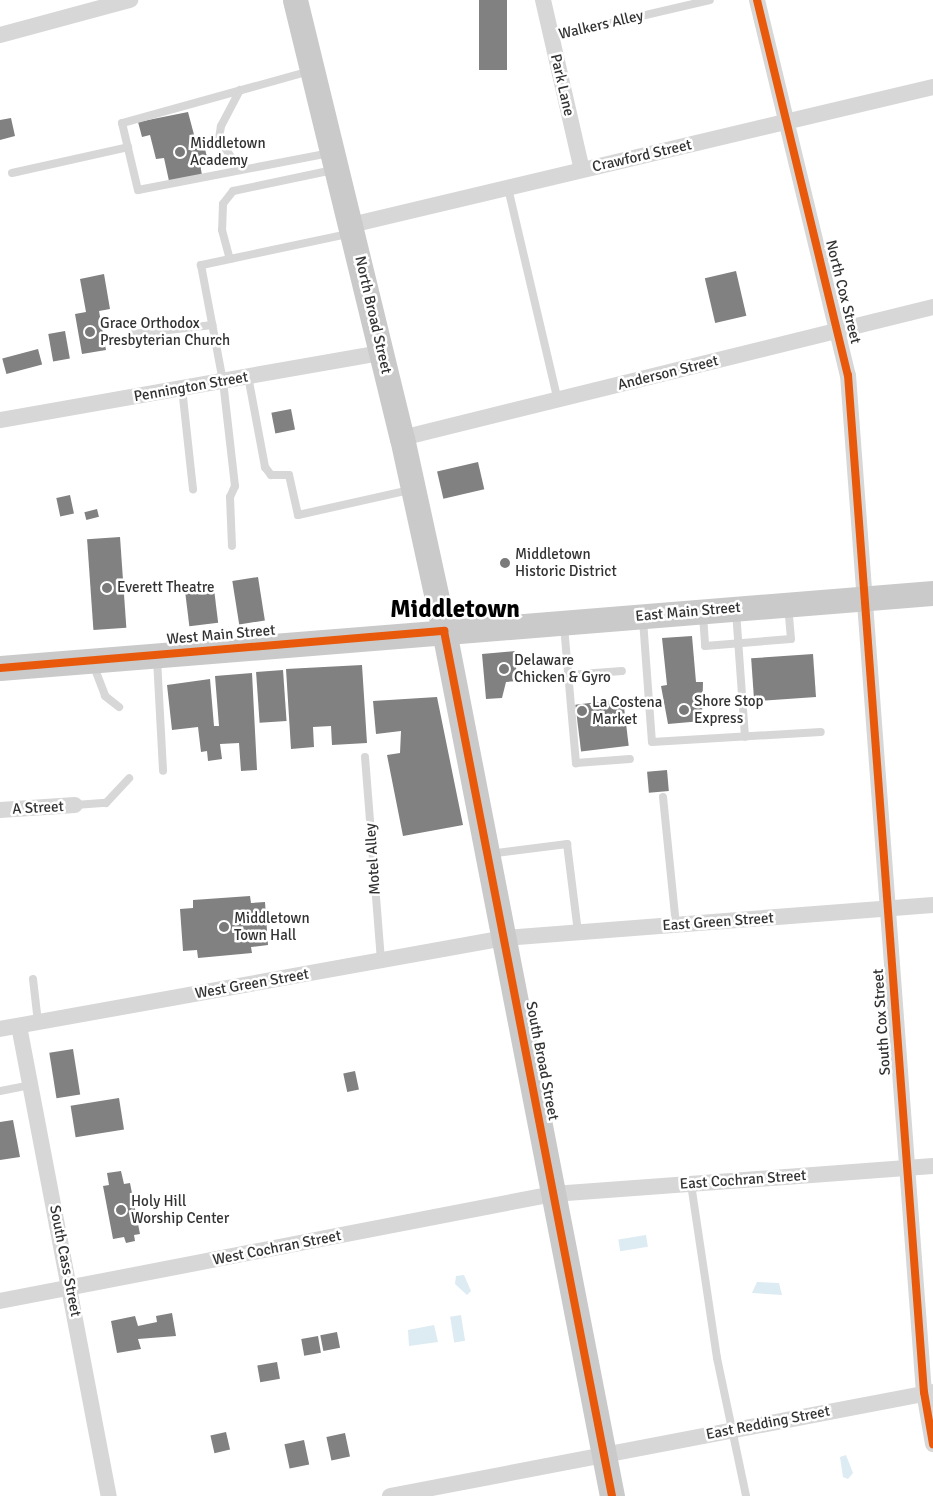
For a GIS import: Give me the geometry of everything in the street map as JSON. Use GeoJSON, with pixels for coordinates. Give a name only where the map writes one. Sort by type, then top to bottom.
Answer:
{"type":"FeatureCollection","features":[{"type":"Feature","properties":{"kind":"main road","name":"North Broad Street"},"geometry":{"type":"LineString","coordinates":[[295,0],[402,438],[444,631]]}},
{"type":"Feature","properties":{"kind":"main road","name":"East Main Street"},"geometry":{"type":"LineString","coordinates":[[444,631],[866,597],[933,594]]}},
{"type":"Feature","properties":{"kind":"main road","name":"West Main Street"},"geometry":{"type":"LineString","coordinates":[[0,668],[444,631]]}},
{"type":"Feature","properties":{"kind":"main road","name":"South Broad Street"},"geometry":{"type":"LineString","coordinates":[[444,631],[612,1496]]}},
{"type":"Feature","properties":{"kind":"street"},"geometry":{"type":"LineString","coordinates":[[0,35],[130,0]]}},
{"type":"Feature","properties":{"kind":"street","name":"Park Lane"},"geometry":{"type":"LineString","coordinates":[[543,0],[582,170]]}},
{"type":"Feature","properties":{"kind":"street","name":"North Cox Street"},"geometry":{"type":"LineString","coordinates":[[756,0],[839,331],[848,375],[866,597]]}},
{"type":"Feature","properties":{"kind":"street","name":"Crawford Street"},"geometry":{"type":"LineString","coordinates":[[352,229],[508,188],[933,87]]}},
{"type":"Feature","properties":{"kind":"street","name":"Anderson Street"},"geometry":{"type":"LineString","coordinates":[[402,438],[933,307]]}},
{"type":"Feature","properties":{"kind":"street","name":"Pennington Street"},"geometry":{"type":"LineString","coordinates":[[0,420],[381,353]]}},
{"type":"Feature","properties":{"kind":"street","name":"South Cox Street"},"geometry":{"type":"LineString","coordinates":[[866,597],[907,1168],[933,1444]]}},
{"type":"Feature","properties":{"kind":"street","name":"A Street"},"geometry":{"type":"LineString","coordinates":[[0,810],[75,805]]}},
{"type":"Feature","properties":{"kind":"street","name":"East Green Street"},"geometry":{"type":"LineString","coordinates":[[504,938],[933,905]]}},
{"type":"Feature","properties":{"kind":"street","name":"West Green Street"},"geometry":{"type":"LineString","coordinates":[[0,1029],[504,938]]}},
{"type":"Feature","properties":{"kind":"street","name":"South Cass Street"},"geometry":{"type":"LineString","coordinates":[[19,1026],[71,1288],[109,1496]]}},
{"type":"Feature","properties":{"kind":"street","name":"East Cochran Street"},"geometry":{"type":"LineString","coordinates":[[553,1194],[933,1166]]}},
{"type":"Feature","properties":{"kind":"street","name":"West Cochran Street"},"geometry":{"type":"LineString","coordinates":[[0,1301],[553,1194]]}},
{"type":"Feature","properties":{"kind":"street","name":"East Redding Street"},"geometry":{"type":"LineString","coordinates":[[390,1496],[929,1392]]}},
{"type":"Feature","properties":{"kind":"lane","name":"Walkers Alley"},"geometry":{"type":"LineString","coordinates":[[551,37],[710,0]]}},
{"type":"Feature","properties":{"kind":"lane"},"geometry":{"type":"LineString","coordinates":[[312,70],[122,123],[138,190],[240,170],[335,161]]}},
{"type":"Feature","properties":{"kind":"lane"},"geometry":{"type":"LineString","coordinates":[[240,90],[221,126],[220,139],[240,170]]}},
{"type":"Feature","properties":{"kind":"lane"},"geometry":{"type":"LineString","coordinates":[[12,173],[128,147]]}},
{"type":"Feature","properties":{"kind":"lane"},"geometry":{"type":"LineString","coordinates":[[230,259],[222,230],[223,204],[232,191],[335,161]]}},
{"type":"Feature","properties":{"kind":"lane"},"geometry":{"type":"LineString","coordinates":[[508,188],[558,401]]}},
{"type":"Feature","properties":{"kind":"lane"},"geometry":{"type":"LineString","coordinates":[[232,546],[230,497],[234,486],[223,381],[200,265],[352,229]]}},
{"type":"Feature","properties":{"kind":"lane"},"geometry":{"type":"LineString","coordinates":[[133,334],[212,325]]}},
{"type":"Feature","properties":{"kind":"lane"},"geometry":{"type":"LineString","coordinates":[[248,376],[265,467],[271,475],[289,475],[298,515],[413,489]]}},
{"type":"Feature","properties":{"kind":"lane"},"geometry":{"type":"LineString","coordinates":[[182,388],[193,489]]}},
{"type":"Feature","properties":{"kind":"lane"},"geometry":{"type":"LineString","coordinates":[[702,611],[706,646],[791,639],[788,604]]}},
{"type":"Feature","properties":{"kind":"lane"},"geometry":{"type":"LineString","coordinates":[[736,608],[745,736]]}},
{"type":"Feature","properties":{"kind":"lane"},"geometry":{"type":"LineString","coordinates":[[642,615],[652,742],[821,732]]}},
{"type":"Feature","properties":{"kind":"lane"},"geometry":{"type":"LineString","coordinates":[[564,622],[576,763],[630,759]]}},
{"type":"Feature","properties":{"kind":"lane"},"geometry":{"type":"LineString","coordinates":[[156,654],[163,771]]}},
{"type":"Feature","properties":{"kind":"lane"},"geometry":{"type":"LineString","coordinates":[[91,660],[105,696],[119,707]]}},
{"type":"Feature","properties":{"kind":"lane"},"geometry":{"type":"LineString","coordinates":[[568,675],[622,671]]}},
{"type":"Feature","properties":{"kind":"lane","name":"Motel Alley"},"geometry":{"type":"LineString","coordinates":[[366,757],[380,961]]}},
{"type":"Feature","properties":{"kind":"lane"},"geometry":{"type":"LineString","coordinates":[[75,805],[106,803],[129,778]]}},
{"type":"Feature","properties":{"kind":"lane"},"geometry":{"type":"LineString","coordinates":[[663,797],[676,925]]}},
{"type":"Feature","properties":{"kind":"lane"},"geometry":{"type":"LineString","coordinates":[[487,854],[567,844],[578,932]]}},
{"type":"Feature","properties":{"kind":"lane"},"geometry":{"type":"LineString","coordinates":[[33,979],[38,1022]]}},
{"type":"Feature","properties":{"kind":"lane"},"geometry":{"type":"LineString","coordinates":[[0,1091],[31,1085]]}},
{"type":"Feature","properties":{"kind":"lane"},"geometry":{"type":"LineString","coordinates":[[691,1184],[746,1496]]}},
{"type":"Feature","properties":{"kind":"shaded area"},"geometry":{"type":"Polygon","coordinates":[[[646,1235],[648,1247],[620,1251],[618,1239],[646,1235]]]}},
{"type":"Feature","properties":{"kind":"shaded area"},"geometry":{"type":"Polygon","coordinates":[[[464,1275],[471,1291],[467,1295],[455,1284],[456,1276],[464,1275]]]}},
{"type":"Feature","properties":{"kind":"shaded area"},"geometry":{"type":"Polygon","coordinates":[[[757,1282],[779,1283],[782,1295],[752,1293],[757,1282]]]}},
{"type":"Feature","properties":{"kind":"shaded area"},"geometry":{"type":"Polygon","coordinates":[[[461,1315],[465,1341],[454,1342],[450,1317],[461,1315]]]}},
{"type":"Feature","properties":{"kind":"shaded area"},"geometry":{"type":"Polygon","coordinates":[[[434,1325],[438,1342],[409,1346],[408,1330],[434,1325]]]}},
{"type":"Feature","properties":{"kind":"shaded area"},"geometry":{"type":"Polygon","coordinates":[[[846,1455],[853,1473],[848,1479],[843,1477],[840,1457],[846,1455]]]}},
{"type":"Feature","properties":{"kind":"building"},"geometry":{"type":"Polygon","coordinates":[[[479,0],[507,0],[507,70],[479,70],[479,0]]]}},
{"type":"Feature","properties":{"kind":"building","name":"Middletown Academy"},"geometry":{"type":"Polygon","coordinates":[[[188,112],[197,146],[204,145],[207,157],[199,158],[202,175],[169,181],[164,158],[156,159],[150,135],[142,137],[138,122],[188,112]]]}},
{"type":"Feature","properties":{"kind":"building"},"geometry":{"type":"Polygon","coordinates":[[[11,118],[15,136],[0,140],[0,120],[11,118]]]}},
{"type":"Feature","properties":{"kind":"building"},"geometry":{"type":"Polygon","coordinates":[[[736,271],[746,316],[715,323],[705,278],[736,271]]]}},
{"type":"Feature","properties":{"kind":"building","name":"Grace Orthodox Presbyterian Church"},"geometry":{"type":"Polygon","coordinates":[[[104,274],[110,309],[99,311],[106,350],[82,354],[75,314],[86,312],[80,279],[104,274]]]}},
{"type":"Feature","properties":{"kind":"building"},"geometry":{"type":"Polygon","coordinates":[[[65,331],[70,359],[53,362],[48,334],[65,331]]]}},
{"type":"Feature","properties":{"kind":"building"},"geometry":{"type":"Polygon","coordinates":[[[38,349],[42,364],[6,374],[2,359],[38,349]]]}},
{"type":"Feature","properties":{"kind":"building"},"geometry":{"type":"Polygon","coordinates":[[[291,409],[295,430],[275,433],[271,413],[291,409]]]}},
{"type":"Feature","properties":{"kind":"building"},"geometry":{"type":"Polygon","coordinates":[[[478,462],[484,489],[443,499],[437,471],[478,462]]]}},
{"type":"Feature","properties":{"kind":"building"},"geometry":{"type":"Polygon","coordinates":[[[70,495],[74,514],[60,516],[56,498],[70,495]]]}},
{"type":"Feature","properties":{"kind":"building"},"geometry":{"type":"Polygon","coordinates":[[[97,509],[99,517],[86,520],[84,512],[97,509]]]}},
{"type":"Feature","properties":{"kind":"building","name":"Everett Theatre"},"geometry":{"type":"Polygon","coordinates":[[[120,537],[126,628],[93,630],[87,539],[120,537]]]}},
{"type":"Feature","properties":{"kind":"building"},"geometry":{"type":"Polygon","coordinates":[[[258,577],[265,620],[239,625],[232,581],[258,577]]]}},
{"type":"Feature","properties":{"kind":"building"},"geometry":{"type":"Polygon","coordinates":[[[214,589],[218,623],[189,626],[185,593],[214,589]]]}},
{"type":"Feature","properties":{"kind":"building"},"geometry":{"type":"Polygon","coordinates":[[[692,636],[696,682],[703,682],[702,721],[668,724],[661,686],[667,685],[662,638],[692,636]]]}},
{"type":"Feature","properties":{"kind":"building"},"geometry":{"type":"Polygon","coordinates":[[[515,651],[517,681],[506,682],[502,698],[486,699],[482,654],[515,651]]]}},
{"type":"Feature","properties":{"kind":"building"},"geometry":{"type":"Polygon","coordinates":[[[813,654],[816,697],[754,701],[751,658],[813,654]]]}},
{"type":"Feature","properties":{"kind":"building"},"geometry":{"type":"Polygon","coordinates":[[[362,665],[367,743],[332,745],[331,726],[313,727],[314,747],[291,749],[286,669],[362,665]]]}},
{"type":"Feature","properties":{"kind":"building"},"geometry":{"type":"Polygon","coordinates":[[[283,670],[287,721],[260,723],[256,672],[283,670]]]}},
{"type":"Feature","properties":{"kind":"building"},"geometry":{"type":"Polygon","coordinates":[[[252,673],[257,770],[241,771],[239,743],[220,744],[222,759],[208,761],[207,751],[201,752],[198,727],[172,730],[167,685],[210,679],[214,726],[219,726],[215,676],[252,673]]]}},
{"type":"Feature","properties":{"kind":"building"},"geometry":{"type":"Polygon","coordinates":[[[437,697],[463,825],[403,836],[387,755],[400,753],[401,731],[376,734],[373,701],[437,697]]]}},
{"type":"Feature","properties":{"kind":"building"},"geometry":{"type":"Polygon","coordinates":[[[623,699],[629,746],[581,751],[575,705],[623,699]]]}},
{"type":"Feature","properties":{"kind":"building"},"geometry":{"type":"Polygon","coordinates":[[[667,770],[669,791],[649,793],[647,772],[667,770]]]}},
{"type":"Feature","properties":{"kind":"building","name":"Middletown Town Hall"},"geometry":{"type":"Polygon","coordinates":[[[250,896],[251,903],[265,902],[268,945],[251,947],[252,953],[198,958],[197,950],[183,951],[180,909],[193,908],[193,900],[250,896]]]}},
{"type":"Feature","properties":{"kind":"building"},"geometry":{"type":"Polygon","coordinates":[[[73,1049],[80,1094],[56,1098],[49,1053],[73,1049]]]}},
{"type":"Feature","properties":{"kind":"building"},"geometry":{"type":"Polygon","coordinates":[[[355,1071],[359,1090],[347,1092],[343,1073],[355,1071]]]}},
{"type":"Feature","properties":{"kind":"building"},"geometry":{"type":"Polygon","coordinates":[[[119,1098],[124,1130],[76,1137],[71,1106],[119,1098]]]}},
{"type":"Feature","properties":{"kind":"building"},"geometry":{"type":"Polygon","coordinates":[[[13,1120],[20,1157],[0,1160],[0,1122],[13,1120]]]}},
{"type":"Feature","properties":{"kind":"building","name":"Holy Hill Worship Center"},"geometry":{"type":"Polygon","coordinates":[[[121,1171],[124,1184],[130,1183],[140,1234],[134,1235],[135,1241],[126,1243],[124,1237],[113,1239],[103,1186],[109,1185],[107,1173],[121,1171]]]}},
{"type":"Feature","properties":{"kind":"building"},"geometry":{"type":"Polygon","coordinates":[[[172,1313],[176,1336],[138,1339],[141,1349],[117,1353],[111,1321],[135,1316],[138,1326],[157,1322],[156,1316],[172,1313]]]}},
{"type":"Feature","properties":{"kind":"building"},"geometry":{"type":"Polygon","coordinates":[[[337,1332],[340,1348],[323,1351],[320,1335],[337,1332]]]}},
{"type":"Feature","properties":{"kind":"building"},"geometry":{"type":"Polygon","coordinates":[[[318,1336],[321,1353],[304,1356],[301,1339],[318,1336]]]}},
{"type":"Feature","properties":{"kind":"building"},"geometry":{"type":"Polygon","coordinates":[[[277,1362],[280,1379],[260,1382],[257,1365],[277,1362]]]}},
{"type":"Feature","properties":{"kind":"building"},"geometry":{"type":"Polygon","coordinates":[[[226,1432],[230,1450],[214,1453],[210,1436],[226,1432]]]}},
{"type":"Feature","properties":{"kind":"building"},"geometry":{"type":"Polygon","coordinates":[[[345,1433],[350,1456],[331,1460],[326,1437],[345,1433]]]}},
{"type":"Feature","properties":{"kind":"building"},"geometry":{"type":"Polygon","coordinates":[[[304,1440],[309,1464],[290,1469],[284,1444],[304,1440]]]}},
{"type":"Feature","properties":{"kind":"cycle path"},"geometry":{"type":"LineString","coordinates":[[757,0],[848,375],[924,1392],[933,1444]]}},
{"type":"Feature","properties":{"kind":"cycle path"},"geometry":{"type":"LineString","coordinates":[[0,668],[444,631],[612,1496]]}},
{"type":"Feature","properties":{"kind":"place","name":"Middletown Academy"},"geometry":{"type":"Point","coordinates":[180,152]}},
{"type":"Feature","properties":{"kind":"place","name":"Grace Orthodox Presbyterian Church"},"geometry":{"type":"Point","coordinates":[90,332]}},
{"type":"Feature","properties":{"kind":"place","name":"Middletown Historic District"},"geometry":{"type":"Point","coordinates":[505,563]}},
{"type":"Feature","properties":{"kind":"place","name":"Everett Theatre"},"geometry":{"type":"Point","coordinates":[107,588]}},
{"type":"Feature","properties":{"kind":"place","name":"Delaware Chicken & Gyro"},"geometry":{"type":"Point","coordinates":[504,669]}},
{"type":"Feature","properties":{"kind":"place","name":"Shore Stop Express"},"geometry":{"type":"Point","coordinates":[684,710]}},
{"type":"Feature","properties":{"kind":"place","name":"La Costena Market"},"geometry":{"type":"Point","coordinates":[582,711]}},
{"type":"Feature","properties":{"kind":"place","name":"Middletown Town Hall"},"geometry":{"type":"Point","coordinates":[224,927]}},
{"type":"Feature","properties":{"kind":"place","name":"Holy Hill Worship Center"},"geometry":{"type":"Point","coordinates":[121,1210]}},
{"type":"Feature","properties":{"kind":"district","name":"Middletown"},"geometry":{"type":"Point","coordinates":[455,609]}}]}
